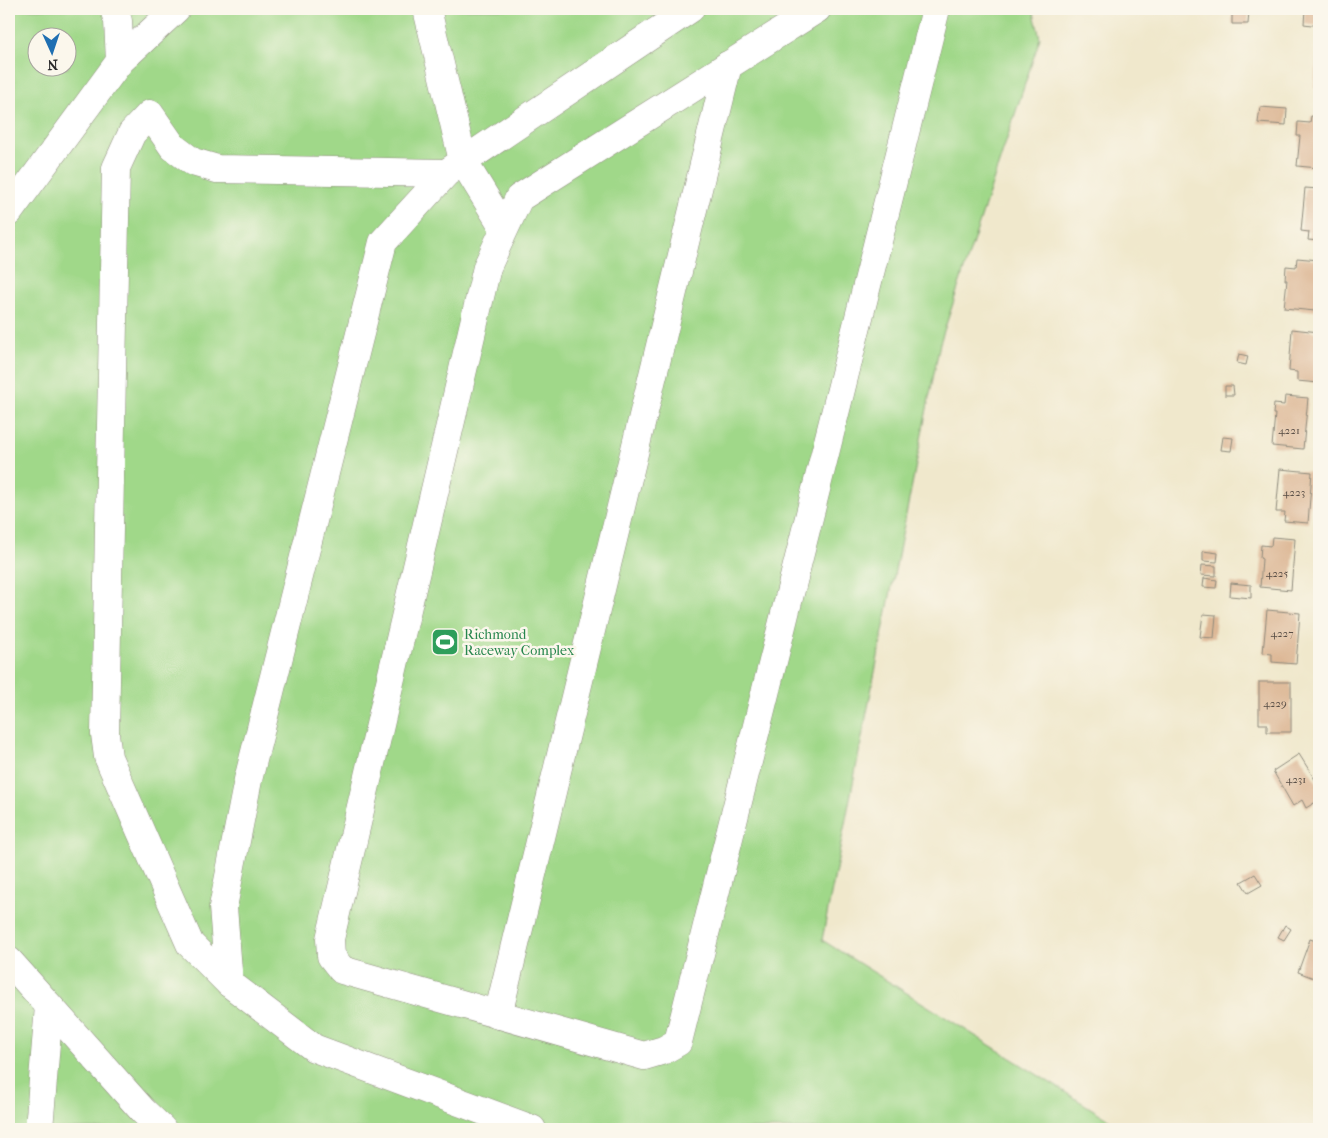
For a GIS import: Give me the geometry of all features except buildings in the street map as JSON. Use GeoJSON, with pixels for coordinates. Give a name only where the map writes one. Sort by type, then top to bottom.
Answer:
{"type":"FeatureCollection","features":[{"type":"Feature","properties":{"kind":"lane"},"geometry":{"type":"LineString","coordinates":[[114,9],[118,21],[120,61]]}},
{"type":"Feature","properties":{"kind":"lane"},"geometry":{"type":"LineString","coordinates":[[9,212],[120,61],[176,9]]}},
{"type":"Feature","properties":{"kind":"lane"},"geometry":{"type":"LineString","coordinates":[[427,9],[454,167],[504,228]]}},
{"type":"Feature","properties":{"kind":"lane"},"geometry":{"type":"LineString","coordinates":[[817,9],[520,198],[504,228],[487,267],[330,939],[331,956],[342,970],[644,1056],[664,1050],[678,1042],[936,9]]}},
{"type":"Feature","properties":{"kind":"lane"},"geometry":{"type":"LineString","coordinates":[[229,983],[223,907],[248,780],[383,242],[454,167],[684,11]]}},
{"type":"Feature","properties":{"kind":"lane"},"geometry":{"type":"LineString","coordinates":[[498,1015],[728,65]]}},
{"type":"Feature","properties":{"kind":"lane"},"geometry":{"type":"LineString","coordinates":[[454,167],[217,169],[193,162],[173,147],[150,114],[132,133],[116,168],[105,734],[108,757],[190,944],[229,983],[314,1048],[532,1129]]}},
{"type":"Feature","properties":{"kind":"lane"},"geometry":{"type":"LineString","coordinates":[[9,961],[143,1111],[162,1129]]}},
{"type":"Feature","properties":{"kind":"lane"},"geometry":{"type":"LineString","coordinates":[[39,1129],[49,1006]]}},
{"type":"Feature","properties":{"kind":"green space","name":"Richmond Raceway Complex"},"geometry":{"type":"Polygon","coordinates":[[[9,9],[1033,9],[1040,38],[940,343],[822,940],[1124,1129],[9,1129],[9,9]]]}},
{"type":"Feature","properties":{"kind":"place","name":"Richmond Raceway Complex"},"geometry":{"type":"Point","coordinates":[445,642]}}]}
